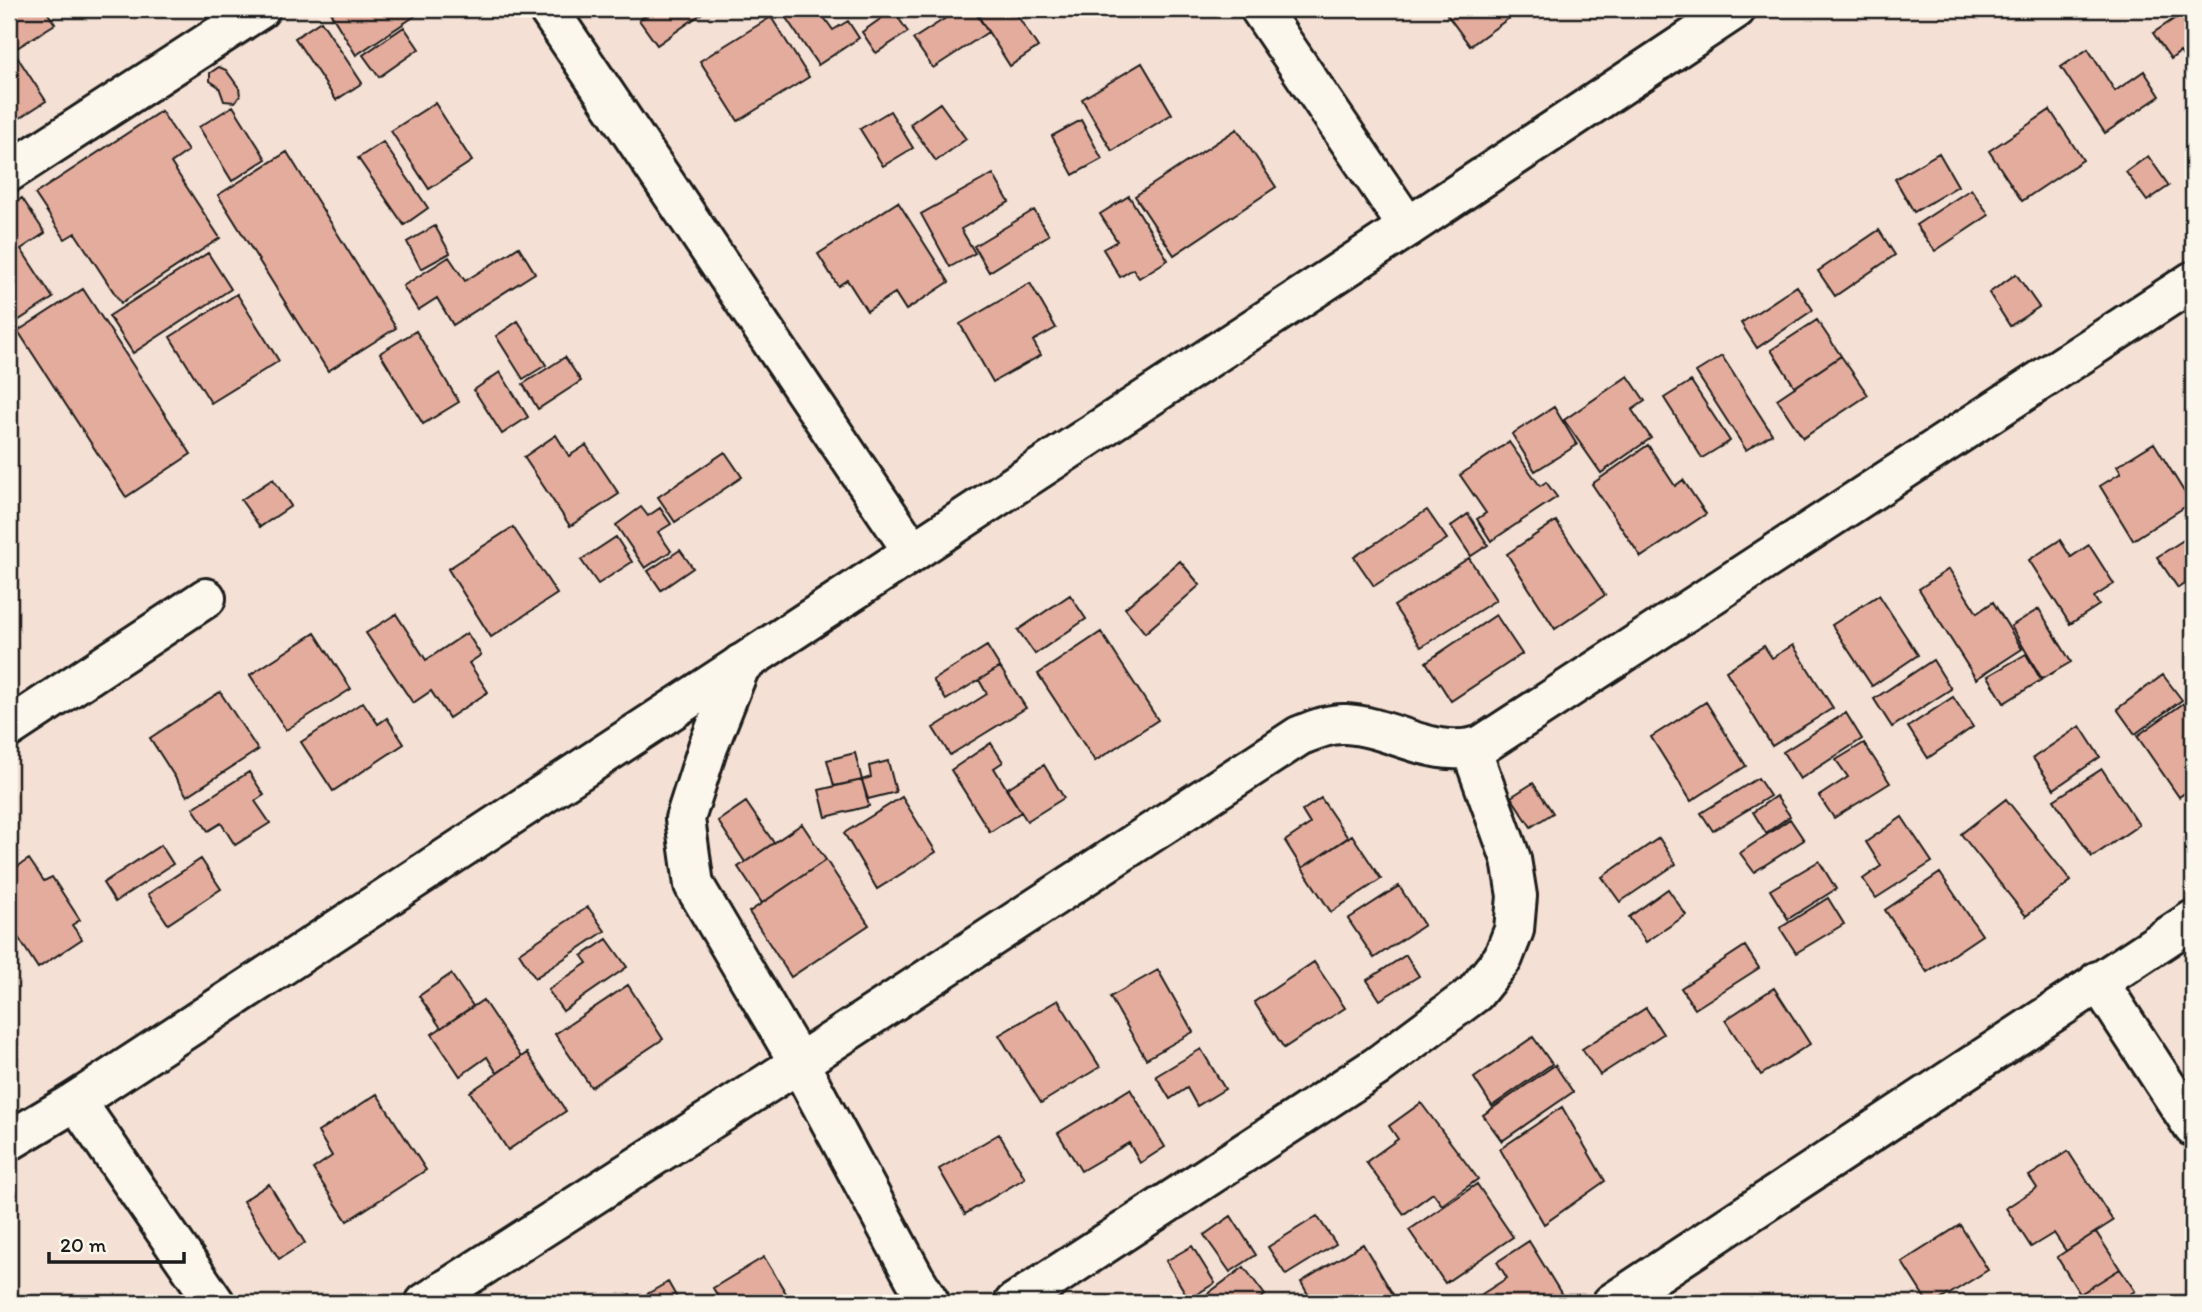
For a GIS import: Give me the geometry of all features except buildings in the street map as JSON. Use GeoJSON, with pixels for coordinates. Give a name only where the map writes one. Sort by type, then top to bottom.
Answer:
{"type":"FeatureCollection","features":[{"type":"Feature","properties":{"kind":"street"},"geometry":{"type":"LineString","coordinates":[[9,172],[260,9]]}},
{"type":"Feature","properties":{"kind":"street"},"geometry":{"type":"LineString","coordinates":[[548,9],[913,552]]}},
{"type":"Feature","properties":{"kind":"street"},"geometry":{"type":"LineString","coordinates":[[1260,9],[1408,227]]}},
{"type":"Feature","properties":{"kind":"street"},"geometry":{"type":"LineString","coordinates":[[9,1141],[76,1101],[1736,9]]}},
{"type":"Feature","properties":{"kind":"street"},"geometry":{"type":"LineString","coordinates":[[425,1303],[799,1063],[1299,736],[1322,727],[1343,724],[1380,730],[1446,750],[1471,748],[1493,739],[2190,291]]}},
{"type":"Feature","properties":{"kind":"street"},"geometry":{"type":"LineString","coordinates":[[9,727],[206,598]]}},
{"type":"Feature","properties":{"kind":"street"},"geometry":{"type":"LineString","coordinates":[[741,664],[708,747],[685,819],[694,886],[799,1063],[930,1303]]}},
{"type":"Feature","properties":{"kind":"street"},"geometry":{"type":"LineString","coordinates":[[1014,1303],[1376,1067],[1475,993],[1503,958],[1514,930],[1517,895],[1511,859],[1471,748]]}},
{"type":"Feature","properties":{"kind":"street"},"geometry":{"type":"LineString","coordinates":[[1612,1303],[2193,920]]}},
{"type":"Feature","properties":{"kind":"street"},"geometry":{"type":"LineString","coordinates":[[2098,981],[2193,1127]]}},
{"type":"Feature","properties":{"kind":"street"},"geometry":{"type":"LineString","coordinates":[[76,1101],[215,1303]]}}]}
